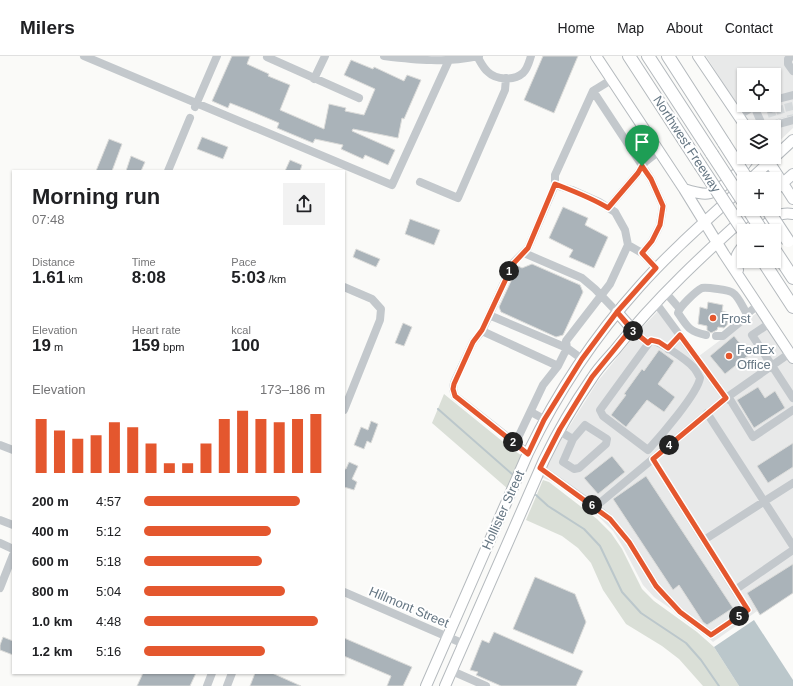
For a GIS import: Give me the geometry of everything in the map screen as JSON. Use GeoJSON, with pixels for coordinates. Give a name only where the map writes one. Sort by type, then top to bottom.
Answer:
{"type":"FeatureCollection","features":[{"type":"Feature","properties":{"kind":"highway","name":"Northwest Freeway"},"geometry":{"type":"LineString","coordinates":[[629,56],[739,224]]}},
{"type":"Feature","properties":{"kind":"highway"},"geometry":{"type":"LineString","coordinates":[[648,56],[737,192]]}},
{"type":"Feature","properties":{"kind":"highway"},"geometry":{"type":"LineString","coordinates":[[668,56],[743,172]]}},
{"type":"Feature","properties":{"kind":"highway"},"geometry":{"type":"LineString","coordinates":[[772,216],[791,245]]}},
{"type":"Feature","properties":{"kind":"highway"},"geometry":{"type":"LineString","coordinates":[[781,260],[793,278]]}},
{"type":"Feature","properties":{"kind":"highway"},"geometry":{"type":"LineString","coordinates":[[768,268],[793,307]]}},
{"type":"Feature","properties":{"kind":"main road"},"geometry":{"type":"LineString","coordinates":[[596,56],[684,189],[724,254],[739,274],[791,356]]}},
{"type":"Feature","properties":{"kind":"main road"},"geometry":{"type":"LineString","coordinates":[[698,56],[742,120]]}},
{"type":"Feature","properties":{"kind":"main road"},"geometry":{"type":"LineString","coordinates":[[781,150],[793,140]]}},
{"type":"Feature","properties":{"kind":"main road"},"geometry":{"type":"LineString","coordinates":[[684,189],[698,194],[707,194],[717,191],[746,164]]}},
{"type":"Feature","properties":{"kind":"main road"},"geometry":{"type":"LineString","coordinates":[[757,172],[764,164]]}},
{"type":"Feature","properties":{"kind":"main road"},"geometry":{"type":"LineString","coordinates":[[771,164],[793,199]]}},
{"type":"Feature","properties":{"kind":"main road"},"geometry":{"type":"LineString","coordinates":[[781,186],[793,174]]}},
{"type":"Feature","properties":{"kind":"main road","name":"Hollister Street"},"geometry":{"type":"LineString","coordinates":[[426,686],[544,420],[582,359],[617,312],[656,268],[737,192]]}},
{"type":"Feature","properties":{"kind":"main road"},"geometry":{"type":"LineString","coordinates":[[766,224],[776,215],[786,213],[793,214]]}},
{"type":"Feature","properties":{"kind":"main road","name":"Hollister Street"},"geometry":{"type":"LineString","coordinates":[[445,686],[540,468],[558,431],[592,377],[631,329],[656,302],[746,216]]}},
{"type":"Feature","properties":{"kind":"main road"},"geometry":{"type":"LineString","coordinates":[[737,253],[735,260],[737,267]]}},
{"type":"Feature","properties":{"kind":"main road"},"geometry":{"type":"LineString","coordinates":[[737,268],[739,274]]}},
{"type":"Feature","properties":{"kind":"main road"},"geometry":{"type":"LineString","coordinates":[[617,312],[631,329]]}},
{"type":"Feature","properties":{"kind":"street"},"geometry":{"type":"LineString","coordinates":[[84,56],[186,99],[196,105],[213,110],[392,185],[453,59]]}},
{"type":"Feature","properties":{"kind":"street"},"geometry":{"type":"LineString","coordinates":[[196,105],[217,56]]}},
{"type":"Feature","properties":{"kind":"street"},"geometry":{"type":"LineString","coordinates":[[314,79],[325,56]]}},
{"type":"Feature","properties":{"kind":"street"},"geometry":{"type":"LineString","coordinates":[[384,56],[453,59],[478,56],[488,72],[499,78],[510,78],[522,74],[529,64],[531,56]]}},
{"type":"Feature","properties":{"kind":"street"},"geometry":{"type":"LineString","coordinates":[[792,56],[788,59],[788,64],[793,71]]}},
{"type":"Feature","properties":{"kind":"street"},"geometry":{"type":"LineString","coordinates":[[267,57],[359,98]]}},
{"type":"Feature","properties":{"kind":"street"},"geometry":{"type":"LineString","coordinates":[[420,182],[458,198],[505,90],[506,78]]}},
{"type":"Feature","properties":{"kind":"street"},"geometry":{"type":"LineString","coordinates":[[528,454],[455,396],[453,389],[454,384],[473,342],[482,330],[513,264],[528,248],[555,184],[555,175],[593,91],[611,80]]}},
{"type":"Feature","properties":{"kind":"street"},"geometry":{"type":"LineString","coordinates":[[593,91],[651,179],[663,206],[660,225],[652,241],[642,253]]}},
{"type":"Feature","properties":{"kind":"street"},"geometry":{"type":"LineString","coordinates":[[739,115],[744,112]]}},
{"type":"Feature","properties":{"kind":"street"},"geometry":{"type":"LineString","coordinates":[[168,170],[190,118]]}},
{"type":"Feature","properties":{"kind":"street"},"geometry":{"type":"LineString","coordinates":[[781,121],[792,118]]}},
{"type":"Feature","properties":{"kind":"street"},"geometry":{"type":"LineString","coordinates":[[608,208],[638,173],[642,166],[659,151]]}},
{"type":"Feature","properties":{"kind":"street"},"geometry":{"type":"LineString","coordinates":[[515,444],[543,385],[558,366],[567,348],[566,341],[610,284],[628,245],[625,230],[615,212],[584,195],[555,184]]}},
{"type":"Feature","properties":{"kind":"street"},"geometry":{"type":"LineString","coordinates":[[628,245],[642,253],[656,268]]}},
{"type":"Feature","properties":{"kind":"street"},"geometry":{"type":"LineString","coordinates":[[524,253],[582,278],[589,283],[617,312]]}},
{"type":"Feature","properties":{"kind":"street"},"geometry":{"type":"LineString","coordinates":[[345,287],[372,299],[381,309],[380,320],[345,408]]}},
{"type":"Feature","properties":{"kind":"street"},"geometry":{"type":"LineString","coordinates":[[706,334],[689,329],[678,313],[679,308],[701,289],[707,288],[733,293],[747,314]]}},
{"type":"Feature","properties":{"kind":"street"},"geometry":{"type":"LineString","coordinates":[[666,293],[679,308]]}},
{"type":"Feature","properties":{"kind":"street"},"geometry":{"type":"LineString","coordinates":[[656,302],[726,398],[732,401],[753,437],[793,410]]}},
{"type":"Feature","properties":{"kind":"street"},"geometry":{"type":"LineString","coordinates":[[716,336],[723,336],[758,305]]}},
{"type":"Feature","properties":{"kind":"street"},"geometry":{"type":"LineString","coordinates":[[489,315],[567,348],[582,359]]}},
{"type":"Feature","properties":{"kind":"street"},"geometry":{"type":"LineString","coordinates":[[770,323],[752,335],[793,398]]}},
{"type":"Feature","properties":{"kind":"street"},"geometry":{"type":"LineString","coordinates":[[631,329],[648,343]]}},
{"type":"Feature","properties":{"kind":"street"},"geometry":{"type":"LineString","coordinates":[[482,330],[558,366]]}},
{"type":"Feature","properties":{"kind":"street"},"geometry":{"type":"LineString","coordinates":[[668,348],[680,335]]}},
{"type":"Feature","properties":{"kind":"street"},"geometry":{"type":"LineString","coordinates":[[651,340],[659,342],[668,348],[692,366],[700,378],[700,381],[674,419],[648,450],[603,416],[600,413],[600,410],[651,340]]}},
{"type":"Feature","properties":{"kind":"street"},"geometry":{"type":"LineString","coordinates":[[595,507],[726,398],[772,365],[791,356]]}},
{"type":"Feature","properties":{"kind":"street"},"geometry":{"type":"LineString","coordinates":[[531,412],[544,420]]}},
{"type":"Feature","properties":{"kind":"street"},"geometry":{"type":"LineString","coordinates":[[707,413],[793,546]]}},
{"type":"Feature","properties":{"kind":"street"},"geometry":{"type":"LineString","coordinates":[[585,424],[607,439],[606,444],[579,468],[574,468],[563,462],[573,439],[585,424]]}},
{"type":"Feature","properties":{"kind":"street"},"geometry":{"type":"LineString","coordinates":[[558,431],[573,439]]}},
{"type":"Feature","properties":{"kind":"street"},"geometry":{"type":"LineString","coordinates":[[0,445],[12,450]]}},
{"type":"Feature","properties":{"kind":"street"},"geometry":{"type":"LineString","coordinates":[[540,468],[610,519],[629,542],[656,586],[680,612],[711,635],[748,610],[653,459]]}},
{"type":"Feature","properties":{"kind":"street"},"geometry":{"type":"LineString","coordinates":[[704,540],[793,483]]}},
{"type":"Feature","properties":{"kind":"street"},"geometry":{"type":"LineString","coordinates":[[0,520],[12,526]]}},
{"type":"Feature","properties":{"kind":"street"},"geometry":{"type":"LineString","coordinates":[[0,544],[12,549]]}},
{"type":"Feature","properties":{"kind":"street"},"geometry":{"type":"LineString","coordinates":[[735,590],[793,550]]}},
{"type":"Feature","properties":{"kind":"street"},"geometry":{"type":"LineString","coordinates":[[0,588],[12,558]]}},
{"type":"Feature","properties":{"kind":"street","name":"Hillmont Street"},"geometry":{"type":"LineString","coordinates":[[345,592],[464,644]]}},
{"type":"Feature","properties":{"kind":"street"},"geometry":{"type":"LineString","coordinates":[[452,671],[486,686]]}},
{"type":"Feature","properties":{"kind":"street"},"geometry":{"type":"LineString","coordinates":[[207,686],[212,674]]}},
{"type":"Feature","properties":{"kind":"street"},"geometry":{"type":"LineString","coordinates":[[226,686],[232,674]]}},
{"type":"Feature","properties":{"kind":"shaded area"},"geometry":{"type":"Polygon","coordinates":[[[706,56],[793,56],[793,128],[781,139],[781,120],[747,120],[741,112],[781,112],[781,68],[737,68],[737,105],[706,56]]]}},
{"type":"Feature","properties":{"kind":"shaded area"},"geometry":{"type":"Polygon","coordinates":[[[657,307],[699,356],[758,312],[793,362],[793,586],[713,642],[697,627],[654,597],[643,585],[613,531],[599,517],[553,482],[541,477],[548,460],[598,381],[637,333],[657,312],[657,307]]]}},
{"type":"Feature","properties":{"kind":"shaded area"},"geometry":{"type":"Polygon","coordinates":[[[444,394],[522,456],[508,489],[432,423],[444,394]]]}},
{"type":"Feature","properties":{"kind":"shaded area"},"geometry":{"type":"Polygon","coordinates":[[[543,480],[549,482],[597,519],[611,533],[622,549],[642,589],[654,601],[697,632],[714,647],[739,686],[703,686],[679,659],[662,646],[626,624],[603,590],[591,563],[578,548],[562,536],[526,520],[543,480]]]}},
{"type":"Feature","properties":{"kind":"shaded area"},"geometry":{"type":"Polygon","coordinates":[[[754,620],[793,680],[793,686],[739,686],[714,647],[754,620]]]}},
{"type":"Feature","properties":{"kind":"building"},"geometry":{"type":"Polygon","coordinates":[[[232,56],[250,56],[247,64],[269,74],[268,76],[290,85],[280,110],[324,129],[329,104],[346,108],[345,111],[364,115],[375,89],[344,75],[351,60],[373,69],[374,67],[404,81],[407,75],[421,80],[404,119],[402,118],[398,138],[353,129],[352,131],[395,150],[388,165],[365,155],[363,159],[341,149],[343,145],[315,139],[313,143],[277,128],[279,123],[253,112],[230,103],[228,108],[212,101],[232,56]]]}},
{"type":"Feature","properties":{"kind":"building"},"geometry":{"type":"Polygon","coordinates":[[[543,56],[578,56],[554,113],[524,100],[543,56]]]}},
{"type":"Feature","properties":{"kind":"building"},"geometry":{"type":"Polygon","coordinates":[[[202,137],[228,147],[223,159],[197,149],[202,137]]]}},
{"type":"Feature","properties":{"kind":"building"},"geometry":{"type":"Polygon","coordinates":[[[109,139],[122,144],[112,170],[96,170],[109,139]]]}},
{"type":"Feature","properties":{"kind":"building"},"geometry":{"type":"Polygon","coordinates":[[[131,156],[145,162],[141,170],[126,170],[131,156]]]}},
{"type":"Feature","properties":{"kind":"building"},"geometry":{"type":"Polygon","coordinates":[[[290,160],[302,165],[300,170],[285,170],[290,160]]]}},
{"type":"Feature","properties":{"kind":"building"},"geometry":{"type":"Polygon","coordinates":[[[563,207],[588,218],[585,225],[608,237],[594,268],[569,257],[573,250],[549,238],[563,207]]]}},
{"type":"Feature","properties":{"kind":"building"},"geometry":{"type":"Polygon","coordinates":[[[410,219],[440,230],[434,245],[405,234],[410,219]]]}},
{"type":"Feature","properties":{"kind":"building"},"geometry":{"type":"Polygon","coordinates":[[[356,249],[380,259],[376,267],[353,257],[356,249]]]}},
{"type":"Feature","properties":{"kind":"building"},"geometry":{"type":"Polygon","coordinates":[[[532,264],[580,285],[583,292],[563,335],[556,337],[501,312],[499,307],[518,266],[522,268],[532,264]]]}},
{"type":"Feature","properties":{"kind":"building","name":"Frost"},"geometry":{"type":"Polygon","coordinates":[[[708,302],[723,305],[722,311],[729,313],[727,325],[724,328],[718,327],[717,330],[711,333],[707,330],[707,326],[698,324],[700,307],[707,309],[708,302]]]}},
{"type":"Feature","properties":{"kind":"building"},"geometry":{"type":"Polygon","coordinates":[[[403,323],[412,327],[404,346],[395,343],[403,323]]]}},
{"type":"Feature","properties":{"kind":"building","name":"FedEx Office"},"geometry":{"type":"Polygon","coordinates":[[[734,336],[749,355],[725,374],[710,356],[734,336]]]}},
{"type":"Feature","properties":{"kind":"building"},"geometry":{"type":"Polygon","coordinates":[[[659,350],[674,361],[658,384],[675,397],[664,412],[647,400],[626,427],[611,415],[626,395],[624,394],[642,369],[644,371],[659,350]]]}},
{"type":"Feature","properties":{"kind":"building"},"geometry":{"type":"Polygon","coordinates":[[[758,387],[765,398],[775,391],[785,408],[754,428],[737,400],[758,387]]]}},
{"type":"Feature","properties":{"kind":"building"},"geometry":{"type":"Polygon","coordinates":[[[371,421],[378,424],[371,443],[367,441],[364,449],[354,445],[361,427],[368,430],[371,421]]]}},
{"type":"Feature","properties":{"kind":"building"},"geometry":{"type":"Polygon","coordinates":[[[793,443],[793,467],[768,483],[757,466],[793,443]]]}},
{"type":"Feature","properties":{"kind":"building"},"geometry":{"type":"Polygon","coordinates":[[[612,456],[625,472],[598,494],[584,478],[612,456]]]}},
{"type":"Feature","properties":{"kind":"building"},"geometry":{"type":"Polygon","coordinates":[[[349,462],[358,466],[352,479],[357,482],[354,490],[345,487],[346,469],[349,462]]]}},
{"type":"Feature","properties":{"kind":"building"},"geometry":{"type":"Polygon","coordinates":[[[646,476],[733,608],[707,625],[703,622],[679,585],[673,590],[613,499],[646,476]]]}},
{"type":"Feature","properties":{"kind":"building"},"geometry":{"type":"Polygon","coordinates":[[[793,564],[793,593],[760,615],[747,593],[793,564]]]}},
{"type":"Feature","properties":{"kind":"building"},"geometry":{"type":"Polygon","coordinates":[[[535,577],[575,594],[586,622],[573,654],[513,629],[535,577]]]}},
{"type":"Feature","properties":{"kind":"building"},"geometry":{"type":"Polygon","coordinates":[[[494,632],[583,671],[576,686],[501,686],[476,675],[478,672],[470,670],[482,640],[489,643],[494,632]]]}},
{"type":"Feature","properties":{"kind":"building"},"geometry":{"type":"Polygon","coordinates":[[[3,637],[12,641],[12,655],[0,650],[3,637]]]}},
{"type":"Feature","properties":{"kind":"building"},"geometry":{"type":"Polygon","coordinates":[[[345,638],[412,667],[403,686],[387,686],[391,676],[345,656],[345,638]]]}},
{"type":"Feature","properties":{"kind":"building"},"geometry":{"type":"Polygon","coordinates":[[[143,674],[196,674],[190,686],[137,686],[143,674]]]}},
{"type":"Feature","properties":{"kind":"building"},"geometry":{"type":"Polygon","coordinates":[[[255,674],[274,674],[301,686],[250,686],[255,674]]]}},
{"type":"Feature","properties":{"kind":"waterway"},"geometry":{"type":"LineString","coordinates":[[438,409],[512,474]]}},
{"type":"Feature","properties":{"kind":"waterway"},"geometry":{"type":"LineString","coordinates":[[536,495],[548,506],[584,529],[600,546],[622,592],[641,613],[686,643],[701,660],[719,686]]}},
{"type":"Feature","properties":{"kind":"tunnel"},"geometry":{"type":"LineString","coordinates":[[788,103],[791,116]]}},
{"type":"Feature","properties":{"kind":"tunnel"},"geometry":{"type":"LineString","coordinates":[[771,112],[774,120]]}},
{"type":"Feature","properties":{"kind":"tunnel"},"geometry":{"type":"LineString","coordinates":[[780,112],[782,118]]}},
{"type":"Feature","properties":{"kind":"place","name":"Frost"},"geometry":{"type":"Point","coordinates":[713,318]}},
{"type":"Feature","properties":{"kind":"place","name":"FedEx Office"},"geometry":{"type":"Point","coordinates":[729,356]}},
{"type":"Feature","properties":{"kind":"route"},"geometry":{"type":"LineString","coordinates":[[642,166],[638,173],[608,208],[599,202],[555,184],[546,202],[528,248],[513,264],[482,330],[473,342],[453,389],[455,396],[528,454],[544,420],[582,359],[617,312],[631,329],[648,343],[649,341],[654,340],[668,348],[680,335],[726,398],[653,459],[748,610],[711,635],[680,612],[656,586],[629,542],[610,519],[540,468],[560,429],[592,377],[631,329],[632,329],[617,312],[656,268],[642,253],[652,241],[660,225],[663,206],[656,188],[642,166]]}}]}
